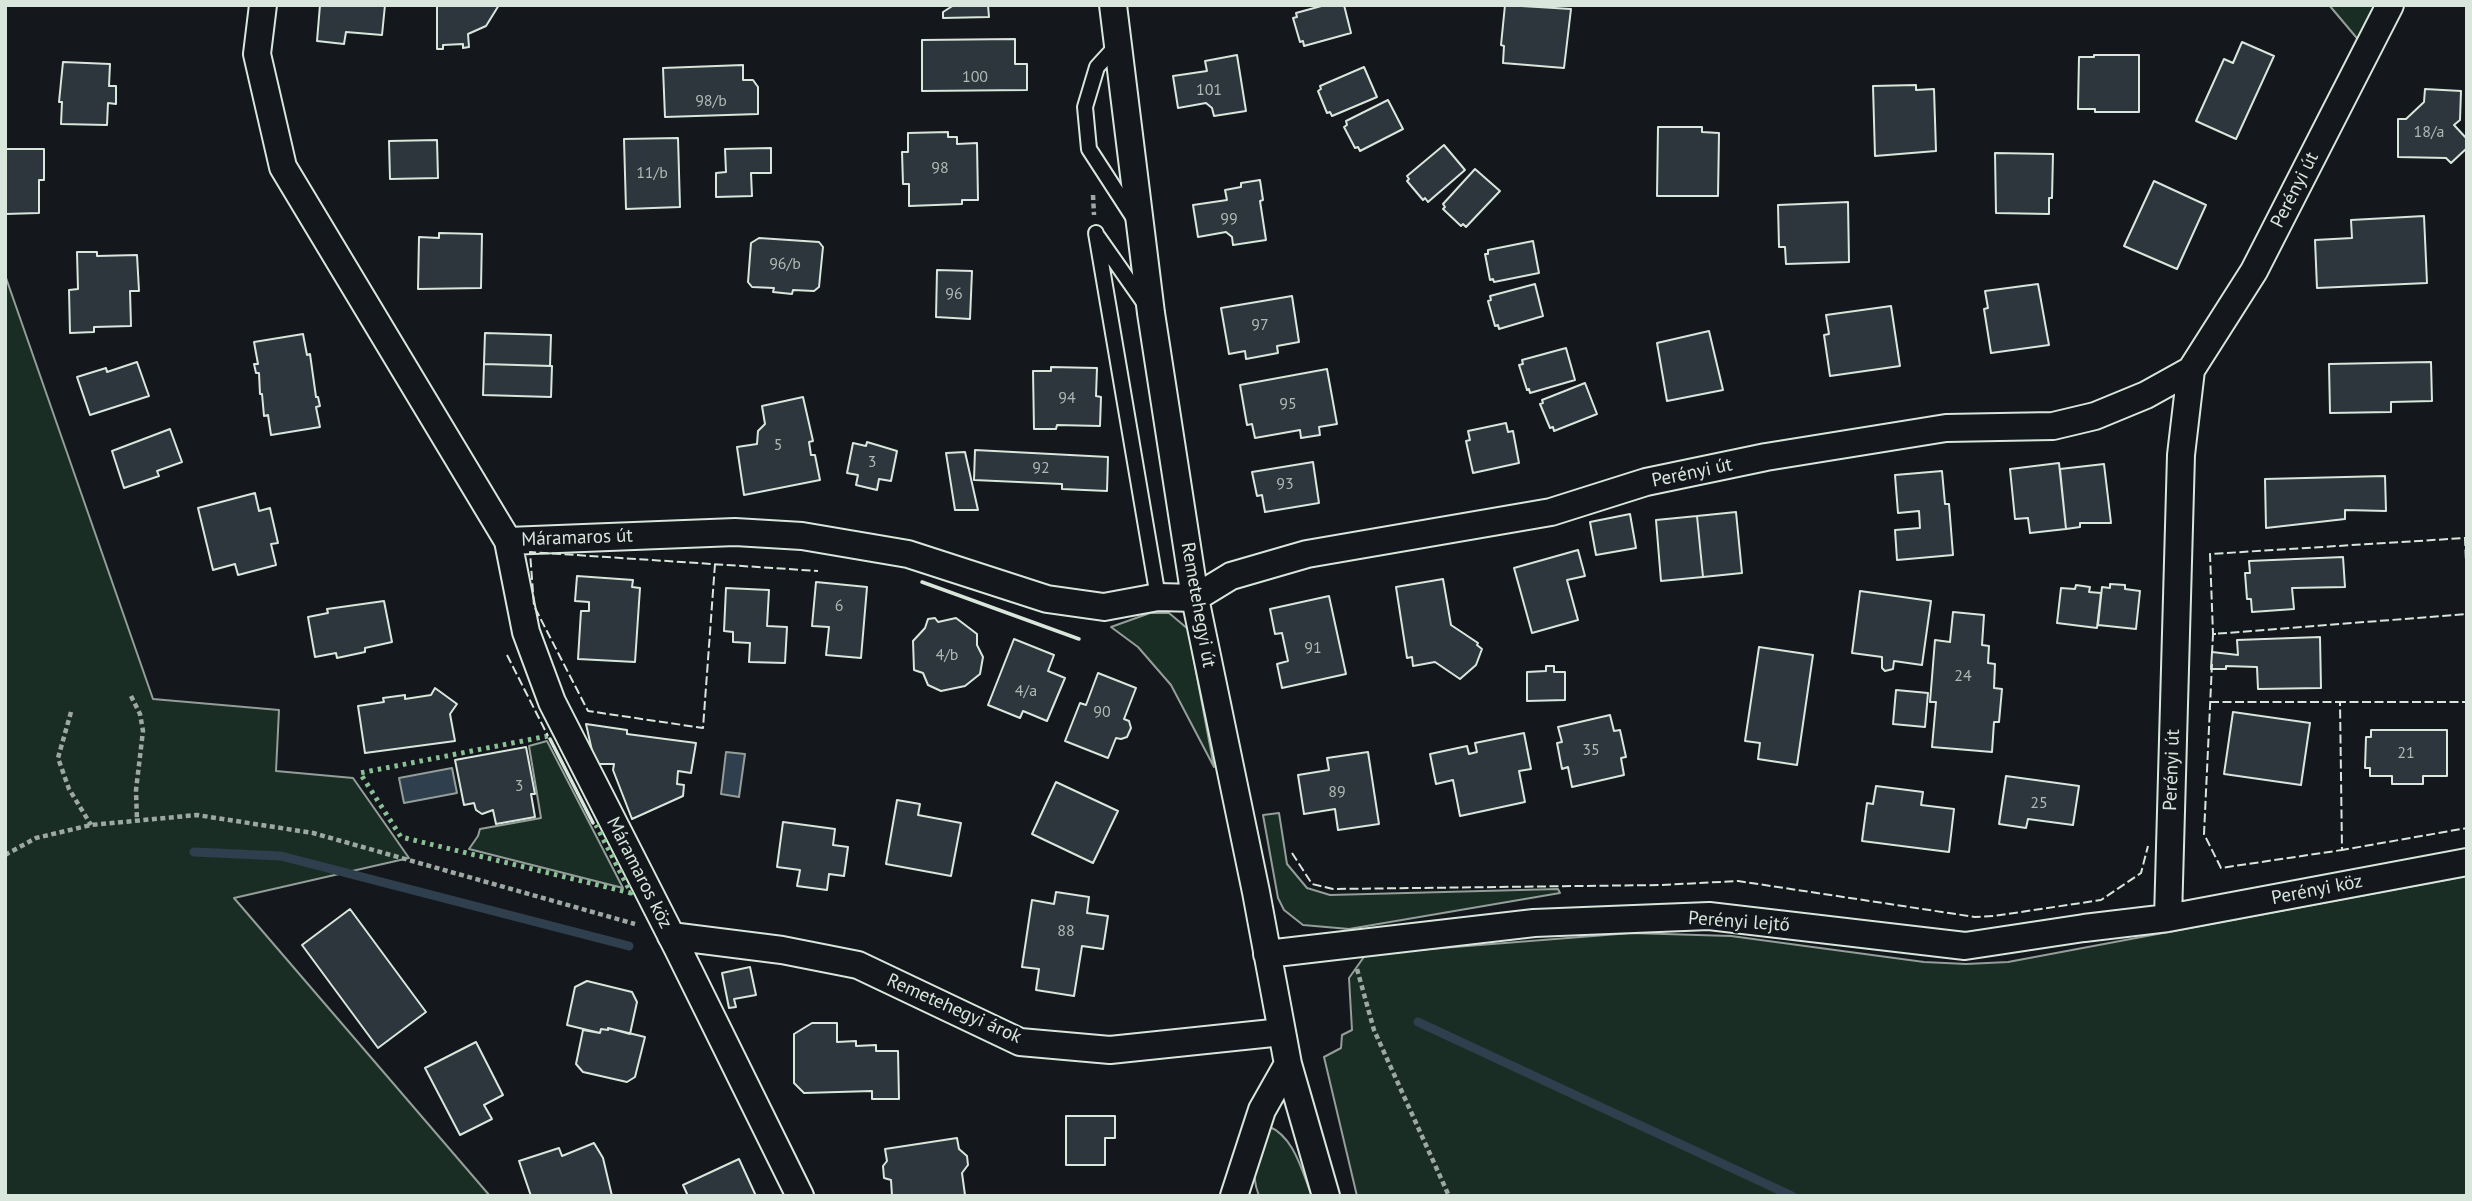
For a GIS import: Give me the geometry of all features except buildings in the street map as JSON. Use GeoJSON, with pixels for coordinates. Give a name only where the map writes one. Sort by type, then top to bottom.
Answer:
{"type":"FeatureCollection","features":[{"type":"Feature","properties":{"kind":"street","name":"Máramaros út"},"geometry":{"type":"LineString","coordinates":[[263,5],[257,54],[283,167],[508,541],[735,532],[802,536],[908,554],[1047,599],[1104,607],[1158,597],[1195,598]]}},
{"type":"Feature","properties":{"kind":"street","name":"Remetehegyi út"},"geometry":{"type":"LineString","coordinates":[[1113,5],[1151,313],[1195,598],[1288,1064],[1326,1196]]}},
{"type":"Feature","properties":{"kind":"street","name":"Perényi út"},"geometry":{"type":"LineString","coordinates":[[1195,598],[1231,576],[1307,554],[1551,512],[1646,482],[1766,457],[1946,428],[2053,426],[2095,416],[2146,396],[2190,370],[2254,271],[2390,5]]}},
{"type":"Feature","properties":{"kind":"street","name":"Perényi út"},"geometry":{"type":"LineString","coordinates":[[2168,918],[2181,455],[2190,370]]}},
{"type":"Feature","properties":{"kind":"street","name":"Máramaros köz"},"geometry":{"type":"LineString","coordinates":[[508,541],[526,632],[552,702],[675,942],[800,1196]]}},
{"type":"Feature","properties":{"kind":"street","name":"Perényi köz"},"geometry":{"type":"LineString","coordinates":[[2168,918],[2467,862]]}},
{"type":"Feature","properties":{"kind":"street","name":"Perényi lejtő"},"geometry":{"type":"LineString","coordinates":[[1267,954],[1534,923],[1709,916],[1965,946],[2168,918]]}},
{"type":"Feature","properties":{"kind":"street","name":"Remetehegyi árok"},"geometry":{"type":"LineString","coordinates":[[675,942],[782,950],[858,965],[1020,1042],[1110,1050],[1282,1032]]}},
{"type":"Feature","properties":{"kind":"street"},"geometry":{"type":"LineString","coordinates":[[1234,1196],[1262,1110],[1288,1064]]}},
{"type":"Feature","properties":{"kind":"lane"},"geometry":{"type":"LineString","coordinates":[[1118,44],[1097,67],[1085,107],[1089,149],[1141,230]]}},
{"type":"Feature","properties":{"kind":"lane"},"geometry":{"type":"LineString","coordinates":[[1151,313],[1096,233],[1158,597]]}},
{"type":"Feature","properties":{"kind":"path"},"geometry":{"type":"LineString","coordinates":[[131,696],[140,713],[143,730],[136,790],[136,821]]}},
{"type":"Feature","properties":{"kind":"path"},"geometry":{"type":"LineString","coordinates":[[71,712],[58,758],[69,789],[91,825]]}},
{"type":"Feature","properties":{"kind":"path"},"geometry":{"type":"LineString","coordinates":[[5,855],[36,838],[91,825],[197,815],[313,833],[635,924],[675,942]]}},
{"type":"Feature","properties":{"kind":"path"},"geometry":{"type":"LineString","coordinates":[[1355,944],[1357,974],[1374,1030],[1450,1196]]}},
{"type":"Feature","properties":{"kind":"green space"},"geometry":{"type":"Polygon","coordinates":[[[2329,5],[2381,5],[2361,43],[2329,5]]]}},
{"type":"Feature","properties":{"kind":"green space"},"geometry":{"type":"Polygon","coordinates":[[[5,275],[153,699],[279,710],[276,771],[353,778],[409,858],[234,898],[490,1196],[5,1196],[5,275]]]}},
{"type":"Feature","properties":{"kind":"green space"},"geometry":{"type":"Polygon","coordinates":[[[1150,613],[1169,613],[1188,629],[1214,767],[1171,685],[1138,647],[1111,627],[1150,613]]]}},
{"type":"Feature","properties":{"kind":"green space"},"geometry":{"type":"Polygon","coordinates":[[[547,741],[623,888],[469,849],[480,829],[541,818],[529,746],[547,741]]]}},
{"type":"Feature","properties":{"kind":"green space"},"geometry":{"type":"Polygon","coordinates":[[[1279,813],[1287,864],[1307,888],[1330,895],[1558,889],[1560,893],[1349,929],[1303,925],[1284,910],[1278,898],[1263,815],[1279,813]]]}},
{"type":"Feature","properties":{"kind":"green space"},"geometry":{"type":"Polygon","coordinates":[[[2467,876],[2467,1196],[1357,1196],[1324,1057],[1341,1048],[1342,1035],[1352,1030],[1349,978],[1366,954],[1631,933],[1731,936],[1924,962],[2008,962],[2467,876]]]}},
{"type":"Feature","properties":{"kind":"green space"},"geometry":{"type":"Polygon","coordinates":[[[1268,1126],[1285,1138],[1291,1147],[1312,1196],[1259,1196],[1254,1177],[1255,1160],[1268,1126]]]}},
{"type":"Feature","properties":{"kind":"water"},"geometry":{"type":"Polygon","coordinates":[[[726,752],[745,754],[739,797],[721,794],[726,752]]]}},
{"type":"Feature","properties":{"kind":"water"},"geometry":{"type":"Polygon","coordinates":[[[452,768],[457,793],[404,803],[399,778],[452,768]]]}},
{"type":"Feature","properties":{"kind":"waterway"},"geometry":{"type":"LineString","coordinates":[[194,852],[281,856],[629,946]]}},
{"type":"Feature","properties":{"kind":"waterway"},"geometry":{"type":"LineString","coordinates":[[1418,1022],[1792,1196]]}},
{"type":"Feature","properties":{"kind":"hedge"},"geometry":{"type":"LineString","coordinates":[[548,736],[360,773],[401,837],[631,893],[596,825]]}},
{"type":"Feature","properties":{"kind":"fence"},"geometry":{"type":"LineString","coordinates":[[2216,634],[2213,634],[2210,554],[2465,538],[2467,586]]}},
{"type":"Feature","properties":{"kind":"fence"},"geometry":{"type":"LineString","coordinates":[[715,564],[703,728],[588,711],[534,606],[530,552],[818,571]]}},
{"type":"Feature","properties":{"kind":"fence"},"geometry":{"type":"LineString","coordinates":[[2212,654],[2213,634],[2467,614]]}},
{"type":"Feature","properties":{"kind":"fence"},"geometry":{"type":"LineString","coordinates":[[507,655],[548,736]]}},
{"type":"Feature","properties":{"kind":"fence"},"geometry":{"type":"LineString","coordinates":[[2210,702],[2340,702],[2342,850],[2221,868],[2204,834],[2212,664]]}},
{"type":"Feature","properties":{"kind":"fence"},"geometry":{"type":"LineString","coordinates":[[2340,705],[2340,702],[2467,702]]}},
{"type":"Feature","properties":{"kind":"fence"},"geometry":{"type":"LineString","coordinates":[[2342,848],[2467,828]]}},
{"type":"Feature","properties":{"kind":"fence"},"geometry":{"type":"LineString","coordinates":[[1292,853],[1312,884],[1333,889],[1662,885],[1738,881],[1975,917],[2101,900],[2141,873],[2148,846]]}},
{"type":"Feature","properties":{"kind":"wall"},"geometry":{"type":"LineString","coordinates":[[922,582],[1079,639]]}},
{"type":"Feature","properties":{"kind":"wall"},"geometry":{"type":"LineString","coordinates":[[550,739],[593,823]]}}]}
